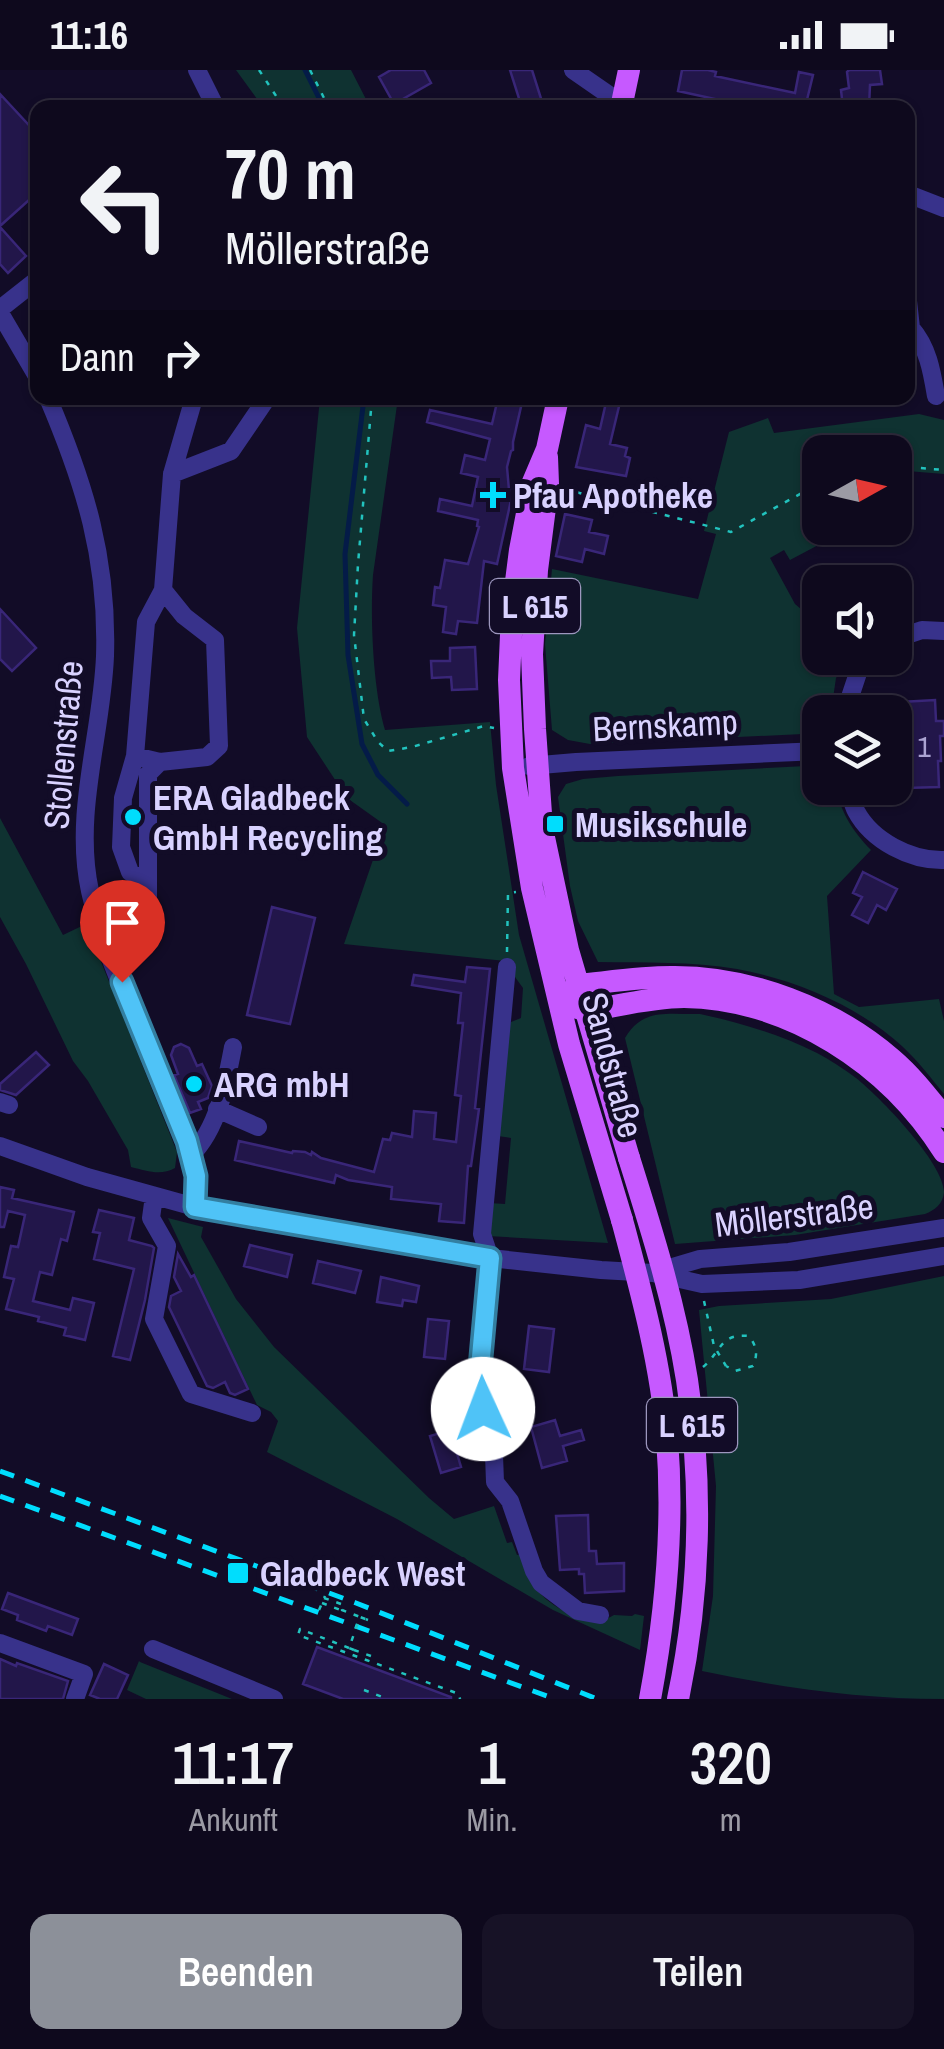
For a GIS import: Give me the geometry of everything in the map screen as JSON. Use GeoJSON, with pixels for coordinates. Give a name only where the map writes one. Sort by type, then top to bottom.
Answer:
{"type":"FeatureCollection","features":[{"type":"Feature","properties":{"kind":"main road"},"geometry":{"type":"LineString","coordinates":[[626,100],[629,70]]}},
{"type":"Feature","properties":{"kind":"main road","name":"Sandstraße"},"geometry":{"type":"LineString","coordinates":[[556,405],[547,449],[533,482],[520,550],[512,614],[511,731],[525,767],[578,985],[662,1266],[687,1380],[695,1452],[697,1526],[695,1583],[678,1699]]}},
{"type":"Feature","properties":{"kind":"main road","name":"Sandstraße"},"geometry":{"type":"LineString","coordinates":[[547,449],[548,484],[537,570],[525,767],[532,888],[568,1044],[622,1220],[656,1357],[667,1436],[670,1501],[666,1593],[650,1699]]}},
{"type":"Feature","properties":{"kind":"main road"},"geometry":{"type":"LineString","coordinates":[[944,1117],[893,1060],[856,1032],[771,993],[725,981],[672,977],[578,985],[560,1002],[586,1011],[683,997],[725,1002],[798,1024],[836,1042],[900,1094],[944,1152]]}},
{"type":"Feature","properties":{"kind":"street"},"geometry":{"type":"LineString","coordinates":[[197,70],[212,100]]}},
{"type":"Feature","properties":{"kind":"street"},"geometry":{"type":"LineString","coordinates":[[573,70],[617,100]]}},
{"type":"Feature","properties":{"kind":"street"},"geometry":{"type":"LineString","coordinates":[[915,197],[944,208]]}},
{"type":"Feature","properties":{"kind":"street"},"geometry":{"type":"LineString","coordinates":[[30,286],[0,311],[30,364]]}},
{"type":"Feature","properties":{"kind":"street"},"geometry":{"type":"LineString","coordinates":[[915,334],[929,362],[936,396]]}},
{"type":"Feature","properties":{"kind":"street","name":"Stollenstraße"},"geometry":{"type":"LineString","coordinates":[[51,405],[90,513],[103,580],[105,657],[86,811],[90,890],[109,950],[187,1141],[196,1176],[195,1207]]}},
{"type":"Feature","properties":{"kind":"street"},"geometry":{"type":"LineString","coordinates":[[148,884],[130,872],[122,847],[122,798],[136,756],[146,622],[163,590],[172,474],[192,405]]}},
{"type":"Feature","properties":{"kind":"street"},"geometry":{"type":"LineString","coordinates":[[172,474],[231,451],[262,405]]}},
{"type":"Feature","properties":{"kind":"street"},"geometry":{"type":"LineString","coordinates":[[136,756],[160,762],[207,757],[219,746],[214,640],[184,616],[163,590]]}},
{"type":"Feature","properties":{"kind":"street"},"geometry":{"type":"LineString","coordinates":[[912,633],[944,631]]}},
{"type":"Feature","properties":{"kind":"street","name":"Bernskamp"},"geometry":{"type":"LineString","coordinates":[[525,767],[802,752]]}},
{"type":"Feature","properties":{"kind":"street"},"geometry":{"type":"LineString","coordinates":[[109,950],[148,942],[148,774],[160,762]]}},
{"type":"Feature","properties":{"kind":"street"},"geometry":{"type":"LineString","coordinates":[[854,805],[897,850],[944,860]]}},
{"type":"Feature","properties":{"kind":"street"},"geometry":{"type":"LineString","coordinates":[[506,967],[482,1234],[490,1258],[480,1380],[483,1409],[494,1455],[495,1482],[510,1501],[534,1571],[541,1583],[578,1611],[600,1616]]}},
{"type":"Feature","properties":{"kind":"street"},"geometry":{"type":"LineString","coordinates":[[190,1155],[205,1141],[234,1047]]}},
{"type":"Feature","properties":{"kind":"street"},"geometry":{"type":"LineString","coordinates":[[217,1109],[258,1127]]}},
{"type":"Feature","properties":{"kind":"street","name":"Möllerstraße"},"geometry":{"type":"LineString","coordinates":[[0,1146],[195,1207],[490,1258],[653,1274],[702,1284],[799,1280],[944,1256]]}},
{"type":"Feature","properties":{"kind":"street"},"geometry":{"type":"LineString","coordinates":[[154,1196],[151,1218],[167,1246],[154,1319],[191,1394],[252,1413]]}},
{"type":"Feature","properties":{"kind":"street","name":"Möllerstraße"},"geometry":{"type":"LineString","coordinates":[[653,1274],[700,1259],[789,1252],[944,1228]]}},
{"type":"Feature","properties":{"kind":"street"},"geometry":{"type":"LineString","coordinates":[[0,1643],[84,1674],[75,1699]]}},
{"type":"Feature","properties":{"kind":"street"},"geometry":{"type":"LineString","coordinates":[[154,1649],[274,1699]]}},
{"type":"Feature","properties":{"kind":"path"},"geometry":{"type":"LineString","coordinates":[[259,70],[279,100]]}},
{"type":"Feature","properties":{"kind":"path"},"geometry":{"type":"LineString","coordinates":[[310,70],[324,100]]}},
{"type":"Feature","properties":{"kind":"path"},"geometry":{"type":"LineString","coordinates":[[371,405],[354,635],[364,719],[388,751],[484,726],[511,731]]}},
{"type":"Feature","properties":{"kind":"path"},"geometry":{"type":"LineString","coordinates":[[912,467],[944,470]]}},
{"type":"Feature","properties":{"kind":"path"},"geometry":{"type":"LineString","coordinates":[[548,484],[731,532],[802,493]]}},
{"type":"Feature","properties":{"kind":"path"},"geometry":{"type":"LineString","coordinates":[[506,967],[508,893],[532,888]]}},
{"type":"Feature","properties":{"kind":"path"},"geometry":{"type":"LineString","coordinates":[[687,1380],[714,1358],[721,1344],[730,1336],[749,1336],[757,1357],[753,1366],[735,1371],[726,1366],[714,1346],[706,1313]]}},
{"type":"Feature","properties":{"kind":"path"},"geometry":{"type":"LineString","coordinates":[[319,1610],[324,1599]]}},
{"type":"Feature","properties":{"kind":"path"},"geometry":{"type":"LineString","coordinates":[[324,1599],[344,1605],[342,1610],[368,1620],[360,1617],[354,1614],[324,1599]]}},
{"type":"Feature","properties":{"kind":"path"},"geometry":{"type":"LineString","coordinates":[[352,1649],[360,1617]]}},
{"type":"Feature","properties":{"kind":"path"},"geometry":{"type":"LineString","coordinates":[[369,1662],[370,1656],[300,1629],[298,1635],[374,1666],[459,1694],[460,1699]]}},
{"type":"Feature","properties":{"kind":"path"},"geometry":{"type":"LineString","coordinates":[[364,1690],[388,1699]]}},
{"type":"Feature","properties":{"kind":"green space"},"geometry":{"type":"Polygon","coordinates":[[[236,70],[351,70],[366,100],[258,100],[236,70]]]}},
{"type":"Feature","properties":{"kind":"green space"},"geometry":{"type":"Polygon","coordinates":[[[319,405],[397,405],[372,592],[375,674],[385,730],[490,722],[519,935],[608,1243],[488,1236],[489,1203],[505,1204],[511,1138],[498,1136],[509,1025],[521,1018],[523,988],[515,977],[515,962],[344,944],[385,825],[347,798],[307,737],[297,628],[319,405]]]}},
{"type":"Feature","properties":{"kind":"green space"},"geometry":{"type":"Polygon","coordinates":[[[919,414],[944,420],[944,474],[912,471],[912,435],[802,435],[802,545],[818,545],[790,560],[784,550],[770,558],[802,610],[802,675],[838,675],[834,695],[802,695],[802,734],[590,744],[568,740],[552,730],[545,644],[552,569],[698,599],[716,534],[704,531],[729,432],[768,418],[774,433],[919,414]]]}},
{"type":"Feature","properties":{"kind":"green space"},"geometry":{"type":"Polygon","coordinates":[[[802,766],[802,805],[841,805],[871,850],[827,896],[834,994],[859,1007],[939,999],[944,1021],[944,1094],[903,1047],[867,1019],[782,980],[720,966],[598,962],[578,921],[558,797],[566,784],[618,776],[802,766]]]}},
{"type":"Feature","properties":{"kind":"green space"},"geometry":{"type":"Polygon","coordinates":[[[0,818],[63,935],[86,924],[177,1152],[175,1168],[159,1172],[131,1167],[128,1150],[73,1061],[0,917],[0,818]]]}},
{"type":"Feature","properties":{"kind":"green space"},"geometry":{"type":"Polygon","coordinates":[[[700,1014],[788,1040],[856,1078],[894,1114],[933,1164],[944,1192],[940,1203],[925,1214],[795,1235],[675,1244],[625,1038],[648,1017],[700,1014]]]}},
{"type":"Feature","properties":{"kind":"green space"},"geometry":{"type":"Polygon","coordinates":[[[168,1218],[203,1227],[201,1237],[236,1299],[274,1347],[429,1498],[454,1519],[494,1506],[507,1543],[512,1542],[517,1555],[522,1554],[533,1583],[546,1599],[585,1619],[644,1616],[640,1650],[553,1610],[397,1519],[267,1452],[278,1421],[257,1405],[168,1218]]]}},
{"type":"Feature","properties":{"kind":"green space"},"geometry":{"type":"Polygon","coordinates":[[[944,1276],[944,1699],[823,1691],[702,1671],[713,1596],[716,1486],[699,1310],[831,1299],[944,1276]]]}},
{"type":"Feature","properties":{"kind":"green space"},"geometry":{"type":"Polygon","coordinates":[[[139,1661],[232,1699],[146,1699],[127,1690],[139,1661]]]}},
{"type":"Feature","properties":{"kind":"building"},"geometry":{"type":"Polygon","coordinates":[[[391,70],[424,70],[431,83],[401,100],[392,100],[379,77],[391,70]]]}},
{"type":"Feature","properties":{"kind":"building"},"geometry":{"type":"Polygon","coordinates":[[[510,70],[532,70],[541,100],[519,100],[510,70]]]}},
{"type":"Feature","properties":{"kind":"building"},"geometry":{"type":"Polygon","coordinates":[[[682,70],[708,70],[716,72],[715,76],[795,93],[799,72],[813,75],[807,100],[719,100],[678,91],[682,70]]]}},
{"type":"Feature","properties":{"kind":"building"},"geometry":{"type":"Polygon","coordinates":[[[880,70],[882,84],[870,85],[869,100],[842,100],[841,90],[849,88],[847,72],[880,70]]]}},
{"type":"Feature","properties":{"kind":"building"},"geometry":{"type":"Polygon","coordinates":[[[0,94],[30,126],[30,199],[0,226],[0,94]]]}},
{"type":"Feature","properties":{"kind":"building"},"geometry":{"type":"Polygon","coordinates":[[[0,227],[26,256],[8,273],[0,264],[0,227]]]}},
{"type":"Feature","properties":{"kind":"building"},"geometry":{"type":"Polygon","coordinates":[[[496,405],[521,405],[507,467],[509,490],[513,491],[497,564],[484,561],[477,623],[458,621],[456,634],[443,632],[446,607],[433,605],[435,587],[440,588],[445,560],[468,564],[479,527],[478,520],[438,511],[440,499],[472,506],[478,477],[461,473],[465,455],[485,460],[490,439],[427,422],[430,410],[492,424],[496,405]]]}},
{"type":"Feature","properties":{"kind":"building"},"geometry":{"type":"Polygon","coordinates":[[[605,405],[619,405],[610,444],[627,448],[625,456],[630,458],[626,476],[576,467],[586,425],[600,429],[605,405]]]}},
{"type":"Feature","properties":{"kind":"building"},"geometry":{"type":"Polygon","coordinates":[[[565,514],[592,520],[589,532],[608,536],[604,554],[585,549],[582,562],[556,556],[565,514]]]}},
{"type":"Feature","properties":{"kind":"building"},"geometry":{"type":"Polygon","coordinates":[[[0,609],[36,648],[12,671],[0,659],[0,609]]]}},
{"type":"Feature","properties":{"kind":"building"},"geometry":{"type":"Polygon","coordinates":[[[475,647],[477,689],[452,690],[451,677],[432,678],[431,661],[450,661],[450,648],[475,647]]]}},
{"type":"Feature","properties":{"kind":"building"},"geometry":{"type":"Polygon","coordinates":[[[935,700],[936,721],[944,721],[939,787],[912,788],[912,701],[935,700]]]}},
{"type":"Feature","properties":{"kind":"building"},"geometry":{"type":"Polygon","coordinates":[[[863,872],[897,889],[886,910],[877,905],[868,923],[852,915],[862,897],[853,893],[863,872]]]}},
{"type":"Feature","properties":{"kind":"building"},"geometry":{"type":"Polygon","coordinates":[[[272,907],[315,918],[290,1024],[247,1015],[272,907]]]}},
{"type":"Feature","properties":{"kind":"building"},"geometry":{"type":"Polygon","coordinates":[[[467,967],[490,969],[475,1108],[479,1109],[468,1166],[464,1223],[439,1221],[441,1204],[391,1199],[392,1187],[336,1175],[334,1183],[235,1160],[239,1141],[292,1153],[312,1152],[374,1172],[383,1139],[390,1140],[392,1133],[412,1137],[414,1111],[436,1113],[434,1139],[456,1142],[461,1096],[455,1095],[463,1023],[458,1023],[461,993],[412,985],[414,975],[465,982],[467,967]]]}},
{"type":"Feature","properties":{"kind":"building","name":"ARG mbH"},"geometry":{"type":"Polygon","coordinates":[[[181,1044],[189,1048],[197,1066],[202,1064],[212,1086],[208,1098],[198,1102],[201,1109],[190,1113],[174,1075],[178,1074],[171,1055],[174,1047],[181,1044]]]}},
{"type":"Feature","properties":{"kind":"building"},"geometry":{"type":"Polygon","coordinates":[[[36,1052],[49,1065],[16,1095],[0,1090],[0,1084],[36,1052]]]}},
{"type":"Feature","properties":{"kind":"building"},"geometry":{"type":"Polygon","coordinates":[[[0,1187],[14,1190],[12,1198],[74,1212],[67,1241],[61,1239],[52,1275],[40,1272],[33,1301],[70,1310],[73,1298],[94,1303],[85,1340],[64,1335],[66,1328],[38,1321],[39,1317],[6,1309],[14,1279],[4,1277],[11,1246],[18,1247],[25,1215],[8,1211],[4,1227],[0,1227],[0,1187]]]}},
{"type":"Feature","properties":{"kind":"building"},"geometry":{"type":"Polygon","coordinates":[[[99,1210],[134,1218],[129,1240],[154,1248],[130,1360],[113,1356],[134,1269],[94,1259],[100,1233],[93,1232],[99,1210]]]}},
{"type":"Feature","properties":{"kind":"building"},"geometry":{"type":"Polygon","coordinates":[[[250,1245],[292,1255],[287,1277],[244,1266],[250,1245]]]}},
{"type":"Feature","properties":{"kind":"building"},"geometry":{"type":"Polygon","coordinates":[[[178,1254],[191,1277],[194,1275],[248,1389],[235,1395],[225,1382],[213,1388],[207,1386],[169,1307],[171,1296],[181,1291],[174,1277],[178,1254]]]}},
{"type":"Feature","properties":{"kind":"building"},"geometry":{"type":"Polygon","coordinates":[[[318,1261],[361,1271],[355,1293],[313,1283],[318,1261]]]}},
{"type":"Feature","properties":{"kind":"building"},"geometry":{"type":"Polygon","coordinates":[[[381,1277],[419,1286],[416,1302],[403,1300],[402,1306],[377,1302],[381,1277]]]}},
{"type":"Feature","properties":{"kind":"building"},"geometry":{"type":"Polygon","coordinates":[[[428,1319],[449,1321],[445,1359],[424,1357],[428,1319]]]}},
{"type":"Feature","properties":{"kind":"building"},"geometry":{"type":"Polygon","coordinates":[[[529,1326],[554,1329],[549,1372],[524,1369],[529,1326]]]}},
{"type":"Feature","properties":{"kind":"building"},"geometry":{"type":"Polygon","coordinates":[[[555,1420],[560,1436],[581,1430],[584,1440],[563,1446],[567,1461],[542,1468],[531,1427],[555,1420]]]}},
{"type":"Feature","properties":{"kind":"building"},"geometry":{"type":"Polygon","coordinates":[[[450,1430],[461,1467],[441,1473],[430,1436],[450,1430]]]}},
{"type":"Feature","properties":{"kind":"building"},"geometry":{"type":"Polygon","coordinates":[[[588,1515],[589,1551],[596,1551],[597,1564],[624,1563],[624,1591],[585,1593],[584,1574],[579,1574],[579,1569],[560,1570],[556,1516],[588,1515]]]}},
{"type":"Feature","properties":{"kind":"building"},"geometry":{"type":"Polygon","coordinates":[[[8,1593],[78,1619],[72,1635],[17,1620],[18,1615],[2,1609],[8,1593]]]}},
{"type":"Feature","properties":{"kind":"building"},"geometry":{"type":"Polygon","coordinates":[[[317,1647],[451,1699],[343,1699],[303,1684],[317,1647]]]}},
{"type":"Feature","properties":{"kind":"building"},"geometry":{"type":"Polygon","coordinates":[[[0,1659],[68,1681],[63,1699],[0,1699],[0,1659]]]}},
{"type":"Feature","properties":{"kind":"building"},"geometry":{"type":"Polygon","coordinates":[[[104,1664],[128,1675],[117,1699],[90,1695],[104,1664]]]}},
{"type":"Feature","properties":{"kind":"waterway"},"geometry":{"type":"LineString","coordinates":[[305,70],[320,100]]}},
{"type":"Feature","properties":{"kind":"waterway"},"geometry":{"type":"LineString","coordinates":[[363,405],[345,554],[348,655],[362,744],[378,775],[407,804]]}},
{"type":"Feature","properties":{"kind":"railway"},"geometry":{"type":"LineString","coordinates":[[0,1471],[356,1603],[597,1699]]}},
{"type":"Feature","properties":{"kind":"railway"},"geometry":{"type":"LineString","coordinates":[[0,1496],[555,1699]]}},
{"type":"Feature","properties":{"kind":"place","name":"Pfau Apotheke"},"geometry":{"type":"Point","coordinates":[493,495]}},
{"type":"Feature","properties":{"kind":"place","name":"ERA Gladbeck GmbH Recycling"},"geometry":{"type":"Point","coordinates":[133,817]}},
{"type":"Feature","properties":{"kind":"place","name":"Musikschule"},"geometry":{"type":"Point","coordinates":[555,824]}},
{"type":"Feature","properties":{"kind":"place","name":"ARG mbH"},"geometry":{"type":"Point","coordinates":[194,1084]}},
{"type":"Feature","properties":{"kind":"place","name":"Gladbeck West"},"geometry":{"type":"Point","coordinates":[238,1573]}},
{"type":"Feature","properties":{"kind":"route"},"geometry":{"type":"LineString","coordinates":[[122,982],[187,1141],[196,1176],[195,1207],[490,1258],[480,1368],[483,1409]]}}]}
